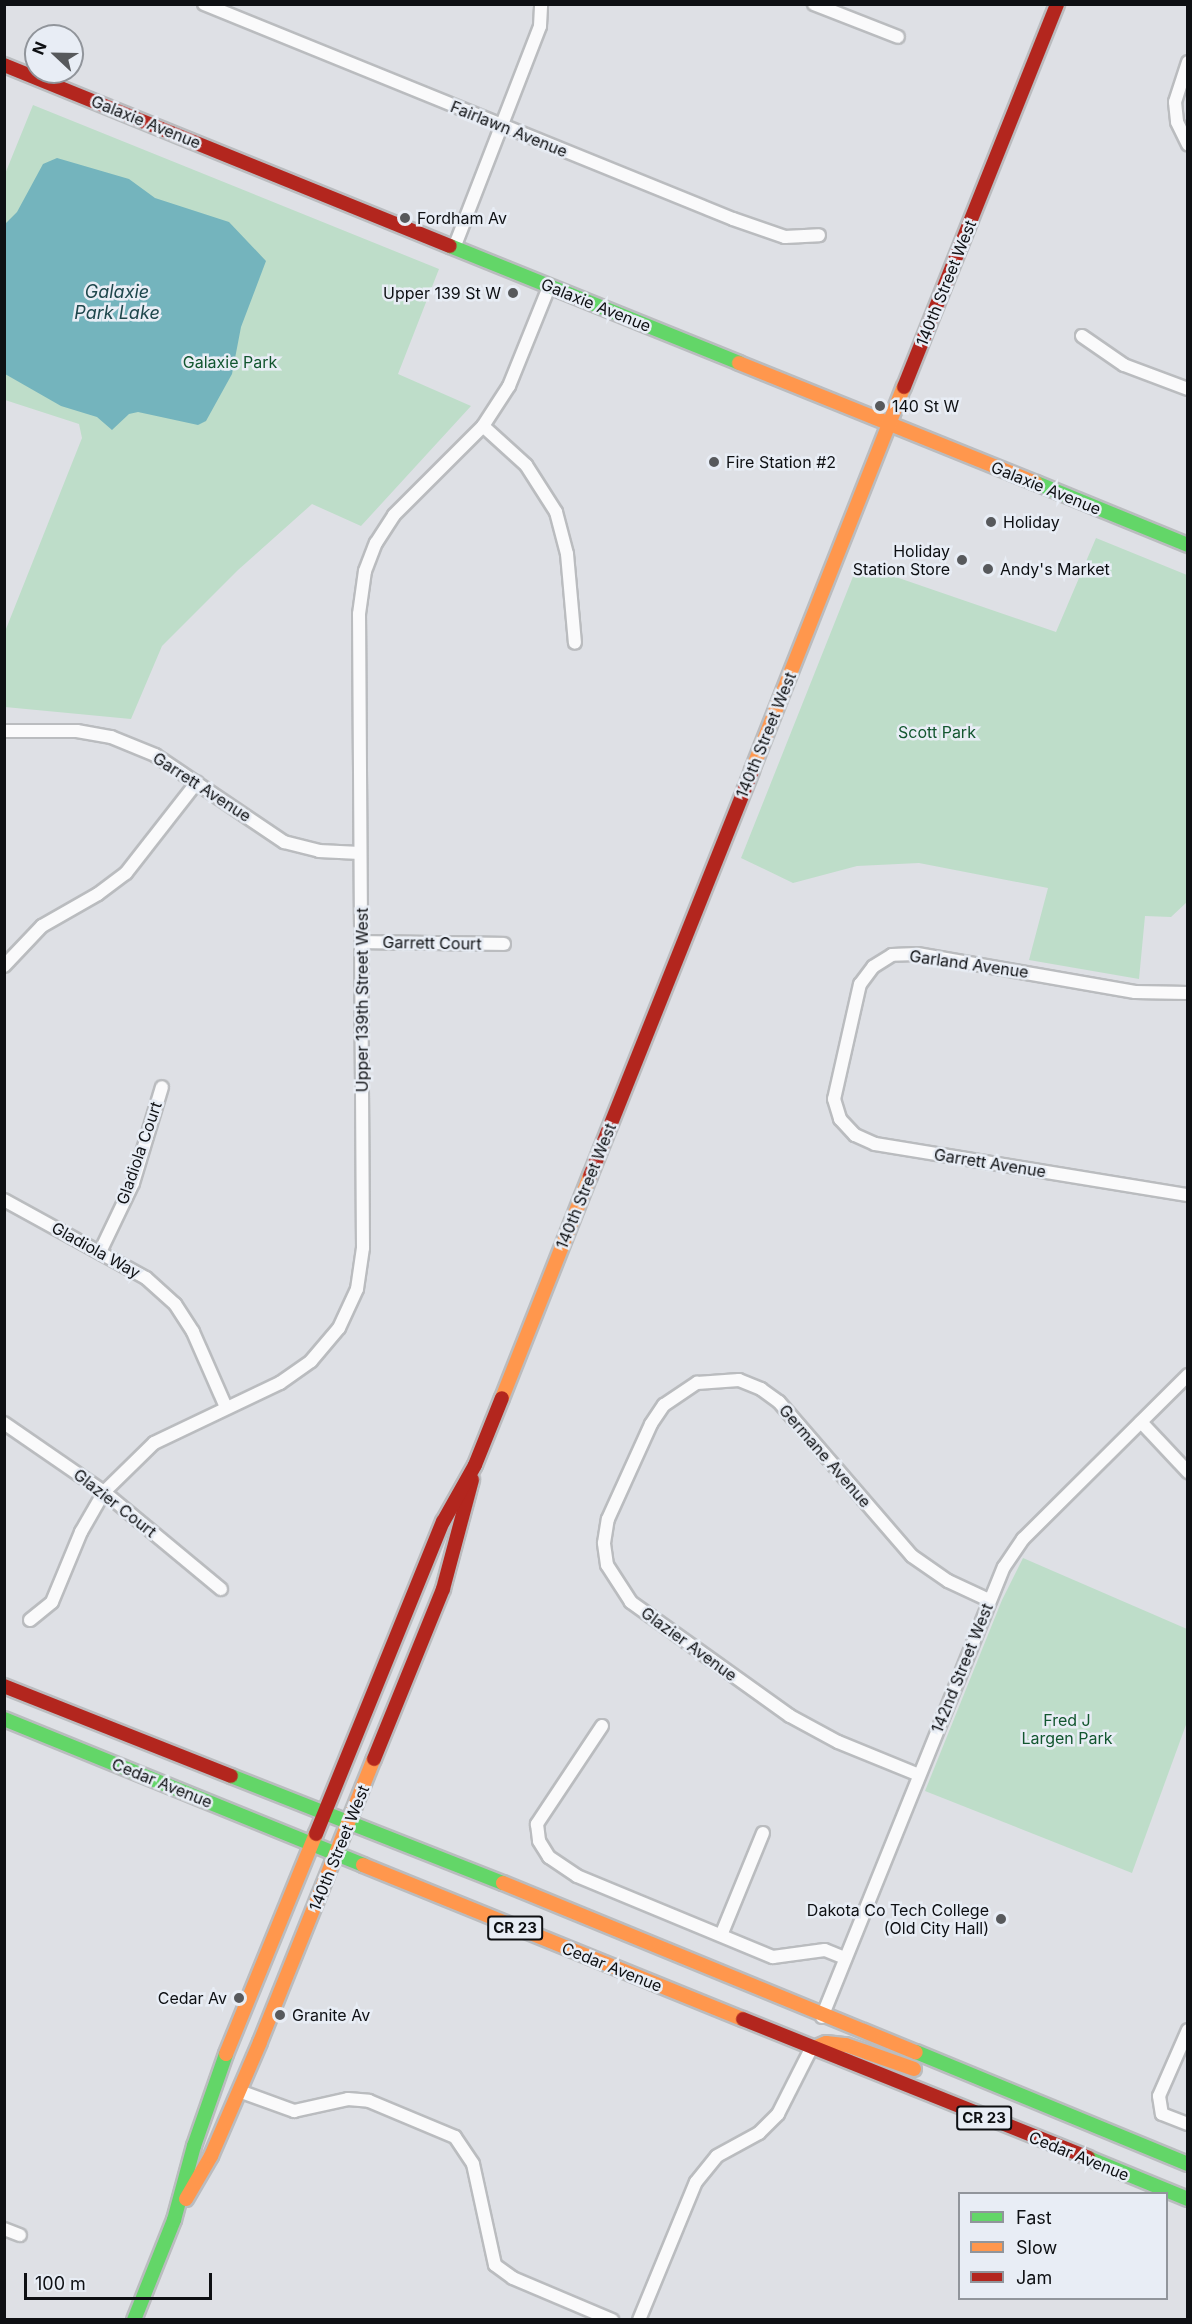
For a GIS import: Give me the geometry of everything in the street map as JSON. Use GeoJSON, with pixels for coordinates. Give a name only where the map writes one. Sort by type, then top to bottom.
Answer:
{"type":"FeatureCollection","features":[{"type":"Feature","properties":{"kind":"main road","name":"140th Street West"},"geometry":{"type":"LineString","coordinates":[[134,2319],[174,2220],[194,2146],[229,2047],[443,1522],[475,1465],[1057,4]]}},
{"type":"Feature","properties":{"kind":"main road","name":"Galaxie Avenue"},"geometry":{"type":"LineString","coordinates":[[4,65],[1188,545]]}},
{"type":"Feature","properties":{"kind":"main road","name":"140th Street West"},"geometry":{"type":"LineString","coordinates":[[174,2220],[211,2156],[337,1855],[443,1589],[461,1532],[475,1465]]}},
{"type":"Feature","properties":{"kind":"main road","name":"Cedar Avenue"},"geometry":{"type":"LineString","coordinates":[[4,1686],[349,1823],[1188,2164]]}},
{"type":"Feature","properties":{"kind":"main road","name":"Cedar Avenue"},"geometry":{"type":"LineString","coordinates":[[4,1719],[811,2049],[1188,2199]]}},
{"type":"Feature","properties":{"kind":"main road"},"geometry":{"type":"LineString","coordinates":[[680,1995],[719,1998],[801,2025],[822,2017]]}},
{"type":"Feature","properties":{"kind":"main road"},"geometry":{"type":"LineString","coordinates":[[811,2049],[826,2043],[846,2045],[906,2067],[986,2083]]}},
{"type":"Feature","properties":{"kind":"street","name":"Fairlawn Avenue"},"geometry":{"type":"LineString","coordinates":[[204,4],[734,219],[785,237],[819,236]]}},
{"type":"Feature","properties":{"kind":"street"},"geometry":{"type":"LineString","coordinates":[[454,248],[504,126],[540,27],[541,4]]}},
{"type":"Feature","properties":{"kind":"street"},"geometry":{"type":"LineString","coordinates":[[814,4],[897,37]]}},
{"type":"Feature","properties":{"kind":"street"},"geometry":{"type":"LineString","coordinates":[[1188,62],[1175,102],[1177,122],[1188,145]]}},
{"type":"Feature","properties":{"kind":"street","name":"Upper 139th Street West"},"geometry":{"type":"LineString","coordinates":[[30,1620],[52,1602],[81,1532],[104,1492],[154,1443],[280,1383],[311,1361],[339,1328],[357,1289],[363,1248],[359,614],[365,571],[376,543],[394,515],[483,426],[509,386],[549,286]]}},
{"type":"Feature","properties":{"kind":"street"},"geometry":{"type":"LineString","coordinates":[[1082,336],[1124,365],[1188,389]]}},
{"type":"Feature","properties":{"kind":"street"},"geometry":{"type":"LineString","coordinates":[[483,426],[526,465],[556,512],[567,554],[575,643]]}},
{"type":"Feature","properties":{"kind":"street","name":"Garrett Avenue"},"geometry":{"type":"LineString","coordinates":[[4,731],[77,731],[111,737],[155,755],[284,842],[319,851],[360,853]]}},
{"type":"Feature","properties":{"kind":"street"},"geometry":{"type":"LineString","coordinates":[[4,966],[42,926],[98,894],[126,873],[196,782]]}},
{"type":"Feature","properties":{"kind":"street","name":"Garrett Court"},"geometry":{"type":"LineString","coordinates":[[361,942],[504,944]]}},
{"type":"Feature","properties":{"kind":"street","name":"Garland Avenue"},"geometry":{"type":"LineString","coordinates":[[836,1079],[860,984],[873,967],[892,955],[917,954],[1135,992],[1188,993]]}},
{"type":"Feature","properties":{"kind":"street","name":"Garrett Avenue"},"geometry":{"type":"LineString","coordinates":[[836,1079],[834,1099],[840,1119],[855,1135],[875,1144],[1188,1195]]}},
{"type":"Feature","properties":{"kind":"street","name":"Gladiola Court"},"geometry":{"type":"LineString","coordinates":[[100,1252],[133,1183],[162,1087]]}},
{"type":"Feature","properties":{"kind":"street","name":"Gladiola Way"},"geometry":{"type":"LineString","coordinates":[[4,1200],[146,1278],[175,1304],[193,1332],[226,1407]]}},
{"type":"Feature","properties":{"kind":"street","name":"142nd Street West"},"geometry":{"type":"LineString","coordinates":[[822,2017],[1004,1567],[1023,1539],[1188,1375]]}},
{"type":"Feature","properties":{"kind":"street","name":"Germane Avenue"},"geometry":{"type":"LineString","coordinates":[[651,1424],[664,1405],[698,1383],[739,1380],[761,1389],[778,1402],[912,1556],[948,1581],[989,1600]]}},
{"type":"Feature","properties":{"kind":"street"},"geometry":{"type":"LineString","coordinates":[[1142,1422],[1188,1472]]}},
{"type":"Feature","properties":{"kind":"street","name":"Glazier Court"},"geometry":{"type":"LineString","coordinates":[[4,1423],[104,1492],[221,1589]]}},
{"type":"Feature","properties":{"kind":"street","name":"Glazier Avenue"},"geometry":{"type":"LineString","coordinates":[[651,1424],[609,1519],[604,1543],[606,1565],[631,1602],[790,1716],[838,1742],[919,1775]]}},
{"type":"Feature","properties":{"kind":"street"},"geometry":{"type":"LineString","coordinates":[[603,1726],[537,1824],[539,1841],[549,1857],[577,1876],[722,1933],[773,1957],[825,1950],[845,1958]]}},
{"type":"Feature","properties":{"kind":"street"},"geometry":{"type":"LineString","coordinates":[[722,1933],[763,1833]]}},
{"type":"Feature","properties":{"kind":"street"},"geometry":{"type":"LineString","coordinates":[[1188,2030],[1159,2096],[1162,2114],[1188,2124]]}},
{"type":"Feature","properties":{"kind":"street"},"geometry":{"type":"LineString","coordinates":[[639,2319],[696,2182],[717,2157],[759,2133],[778,2114],[811,2049]]}},
{"type":"Feature","properties":{"kind":"street"},"geometry":{"type":"LineString","coordinates":[[239,2091],[294,2111],[348,2099],[369,2101],[455,2137],[473,2164],[495,2265],[526,2284],[612,2319]]}},
{"type":"Feature","properties":{"kind":"street"},"geometry":{"type":"LineString","coordinates":[[4,2229],[20,2235]]}},
{"type":"Feature","properties":{"kind":"green space","name":"Galaxie Park"},"geometry":{"type":"Polygon","coordinates":[[[33,105],[439,269],[398,374],[471,406],[361,526],[312,504],[238,570],[162,646],[131,719],[5,707],[4,634],[82,438],[79,424],[5,400],[5,174],[33,105]]]}},
{"type":"Feature","properties":{"kind":"green space","name":"Scott Park"},"geometry":{"type":"Polygon","coordinates":[[[1096,538],[1187,575],[1187,902],[1171,917],[1145,916],[1139,979],[1029,960],[1048,888],[919,863],[857,866],[793,883],[741,858],[858,564],[1056,632],[1096,538]]]}},
{"type":"Feature","properties":{"kind":"green space","name":"Fred J Largen Park"},"geometry":{"type":"Polygon","coordinates":[[[1023,1558],[1187,1629],[1187,1722],[1132,1873],[925,1791],[1002,1600],[1023,1558]]]}},
{"type":"Feature","properties":{"kind":"water","name":"Galaxie Park Lake"},"geometry":{"type":"Polygon","coordinates":[[[57,158],[129,179],[155,198],[229,222],[266,261],[241,327],[232,374],[206,421],[198,425],[138,412],[129,414],[112,430],[97,417],[61,406],[5,374],[5,224],[17,212],[43,164],[57,158]]]}},
{"type":"Feature","properties":{"kind":"traffic: fast"},"geometry":{"type":"LineString","coordinates":[[450,246],[739,363]]}},
{"type":"Feature","properties":{"kind":"traffic: fast"},"geometry":{"type":"LineString","coordinates":[[1036,483],[1188,545]]}},
{"type":"Feature","properties":{"kind":"traffic: fast"},"geometry":{"type":"LineString","coordinates":[[4,1719],[363,1865]]}},
{"type":"Feature","properties":{"kind":"traffic: fast"},"geometry":{"type":"LineString","coordinates":[[231,1776],[503,1883]]}},
{"type":"Feature","properties":{"kind":"traffic: fast"},"geometry":{"type":"LineString","coordinates":[[916,2052],[1188,2164]]}},
{"type":"Feature","properties":{"kind":"traffic: fast"},"geometry":{"type":"LineString","coordinates":[[134,2320],[174,2220],[194,2146],[226,2054]]}},
{"type":"Feature","properties":{"kind":"traffic: fast"},"geometry":{"type":"LineString","coordinates":[[1088,2158],[1188,2199]]}},
{"type":"Feature","properties":{"kind":"traffic: slow"},"geometry":{"type":"LineString","coordinates":[[739,363],[1036,483]]}},
{"type":"Feature","properties":{"kind":"traffic: slow"},"geometry":{"type":"LineString","coordinates":[[752,770],[904,387]]}},
{"type":"Feature","properties":{"kind":"traffic: slow"},"geometry":{"type":"LineString","coordinates":[[502,1398],[590,1176]]}},
{"type":"Feature","properties":{"kind":"traffic: slow"},"geometry":{"type":"LineString","coordinates":[[186,2199],[211,2156],[260,2042],[374,1759]]}},
{"type":"Feature","properties":{"kind":"traffic: slow"},"geometry":{"type":"LineString","coordinates":[[226,2054],[316,1834]]}},
{"type":"Feature","properties":{"kind":"traffic: slow"},"geometry":{"type":"LineString","coordinates":[[363,1865],[743,2019]]}},
{"type":"Feature","properties":{"kind":"traffic: slow"},"geometry":{"type":"LineString","coordinates":[[503,1883],[916,2052]]}},
{"type":"Feature","properties":{"kind":"traffic: slow"},"geometry":{"type":"LineString","coordinates":[[814,2048],[826,2043],[846,2045],[914,2069]]}},
{"type":"Feature","properties":{"kind":"traffic: jam"},"geometry":{"type":"LineString","coordinates":[[904,387],[1057,4]]}},
{"type":"Feature","properties":{"kind":"traffic: jam"},"geometry":{"type":"LineString","coordinates":[[4,65],[450,246]]}},
{"type":"Feature","properties":{"kind":"traffic: jam"},"geometry":{"type":"LineString","coordinates":[[590,1176],[752,770]]}},
{"type":"Feature","properties":{"kind":"traffic: jam"},"geometry":{"type":"LineString","coordinates":[[316,1834],[443,1522],[475,1465],[502,1398]]}},
{"type":"Feature","properties":{"kind":"traffic: jam"},"geometry":{"type":"LineString","coordinates":[[374,1759],[443,1589],[472,1480]]}},
{"type":"Feature","properties":{"kind":"traffic: jam"},"geometry":{"type":"LineString","coordinates":[[4,1686],[231,1776]]}},
{"type":"Feature","properties":{"kind":"traffic: jam"},"geometry":{"type":"LineString","coordinates":[[743,2019],[1088,2158]]}},
{"type":"Feature","properties":{"kind":"place","name":"Fordham Av"},"geometry":{"type":"Point","coordinates":[405,218]}},
{"type":"Feature","properties":{"kind":"place","name":"Upper 139 St W"},"geometry":{"type":"Point","coordinates":[513,293]}},
{"type":"Feature","properties":{"kind":"place","name":"140 St W"},"geometry":{"type":"Point","coordinates":[880,406]}},
{"type":"Feature","properties":{"kind":"place","name":"Fire Station #2"},"geometry":{"type":"Point","coordinates":[714,462]}},
{"type":"Feature","properties":{"kind":"place","name":"Holiday"},"geometry":{"type":"Point","coordinates":[991,522]}},
{"type":"Feature","properties":{"kind":"place","name":"Holiday Station Store"},"geometry":{"type":"Point","coordinates":[962,560]}},
{"type":"Feature","properties":{"kind":"place","name":"Andy's Market"},"geometry":{"type":"Point","coordinates":[988,569]}},
{"type":"Feature","properties":{"kind":"place","name":"Dakota Co Tech College (Old City Hall)"},"geometry":{"type":"Point","coordinates":[1001,1919]}},
{"type":"Feature","properties":{"kind":"place","name":"Cedar Av"},"geometry":{"type":"Point","coordinates":[239,1998]}},
{"type":"Feature","properties":{"kind":"place","name":"Granite Av"},"geometry":{"type":"Point","coordinates":[280,2015]}}]}
